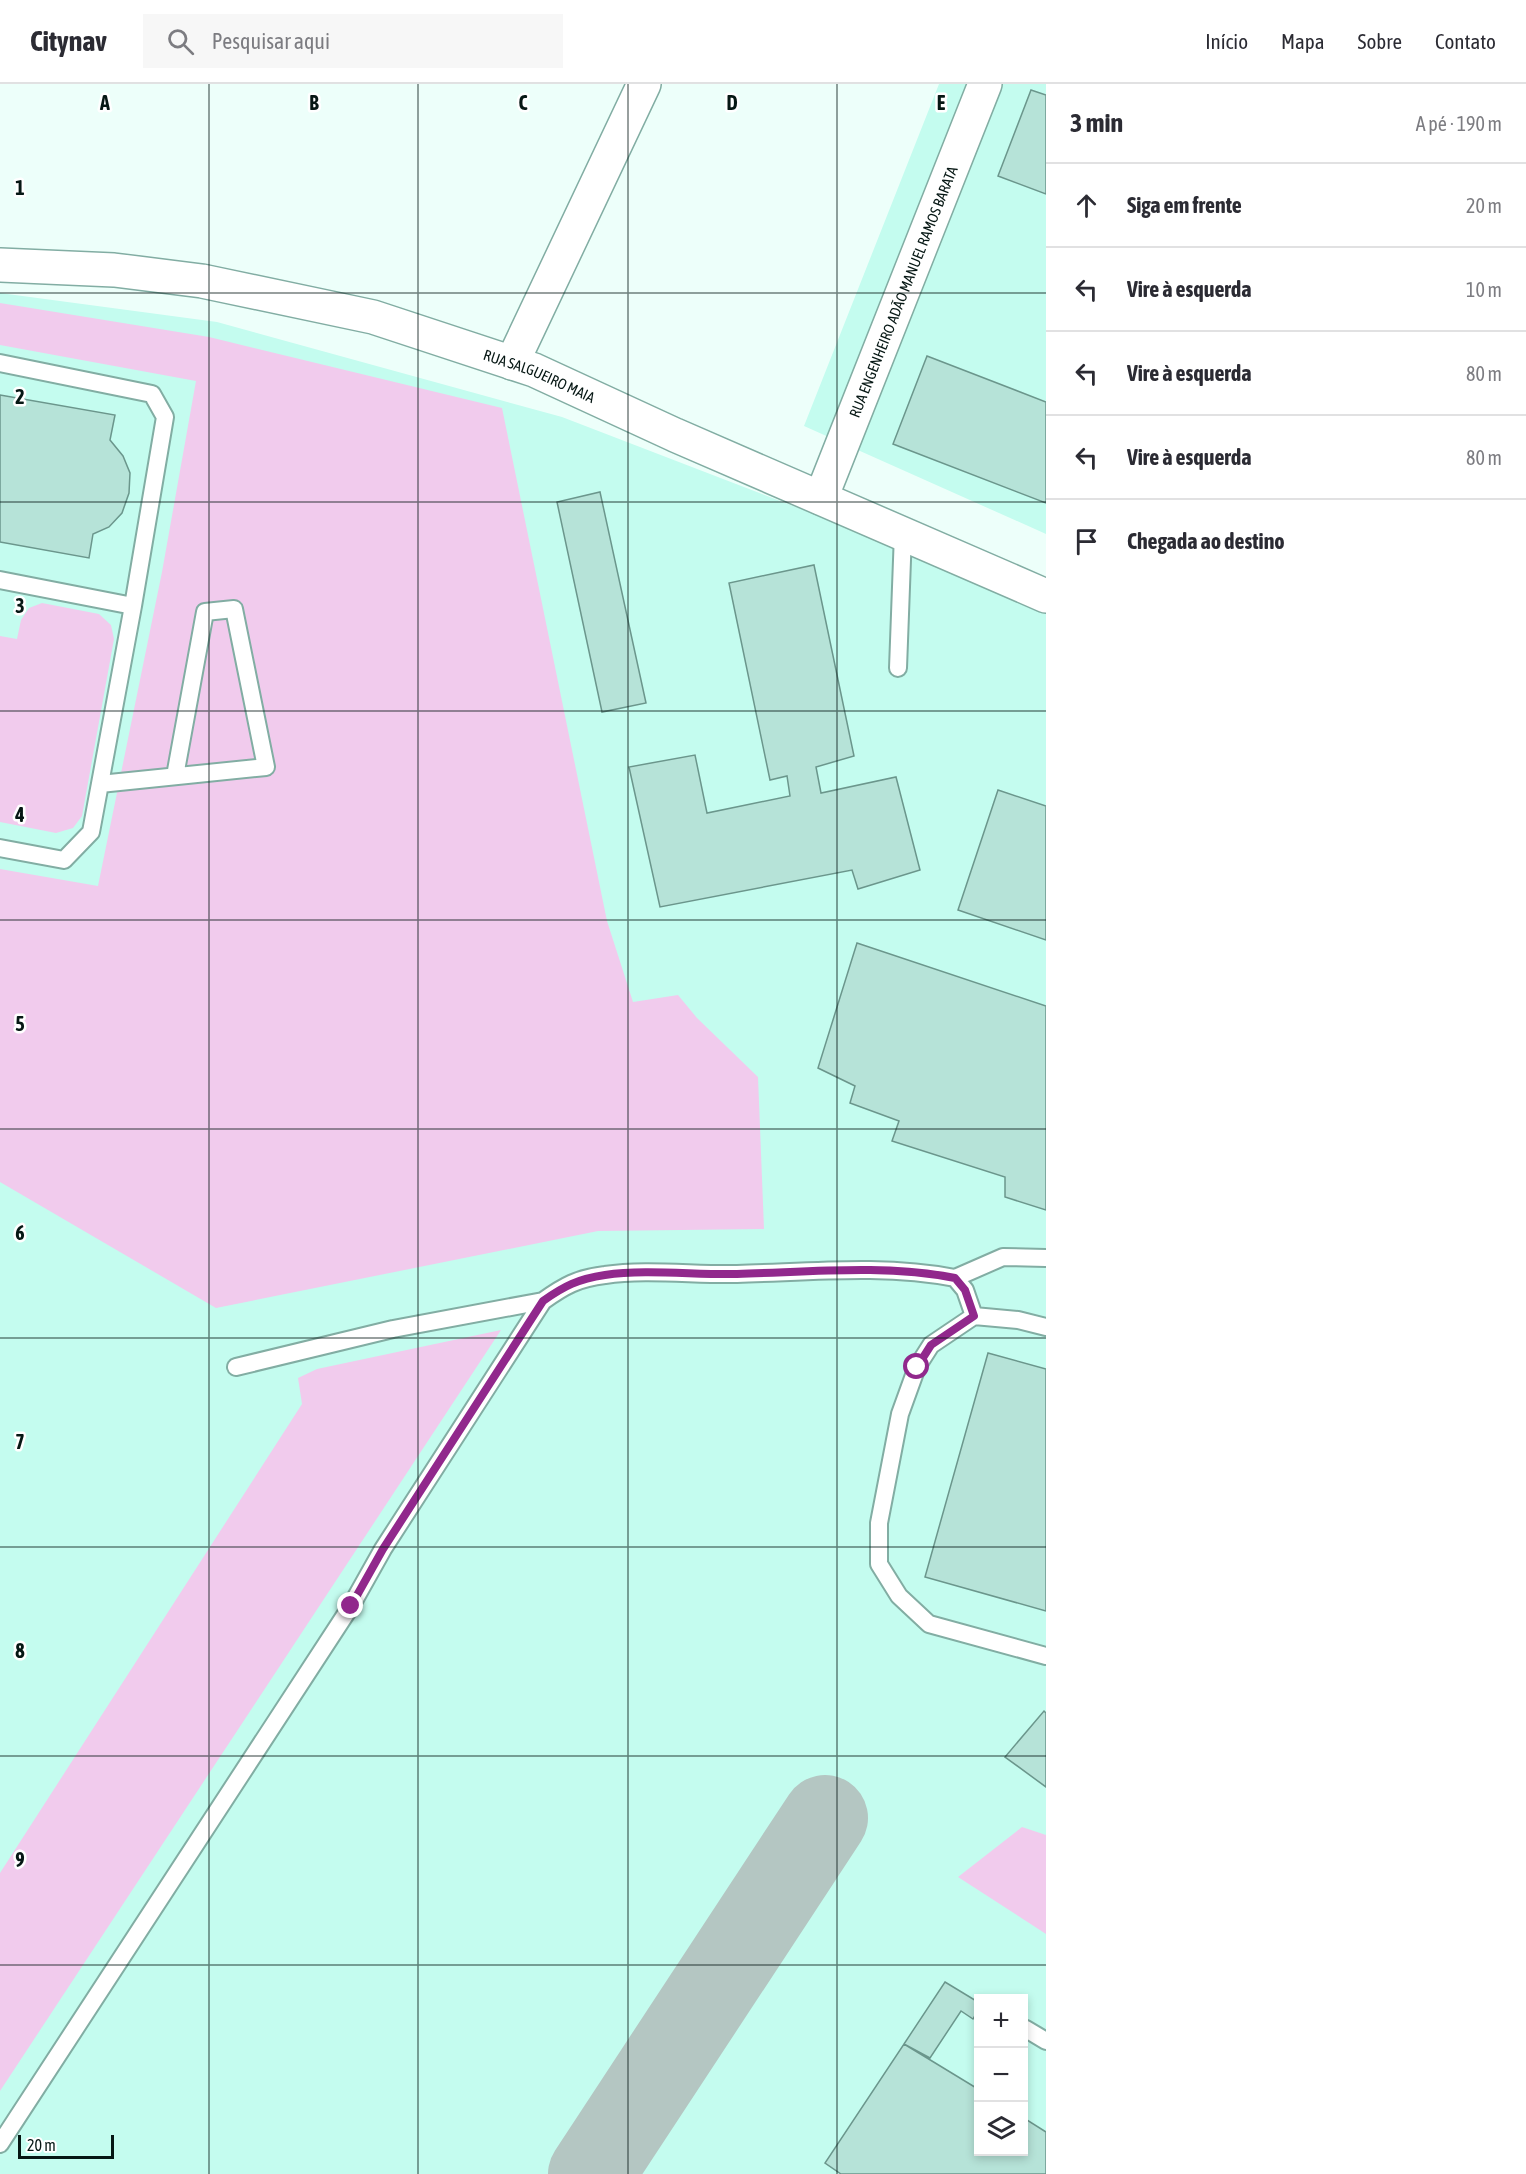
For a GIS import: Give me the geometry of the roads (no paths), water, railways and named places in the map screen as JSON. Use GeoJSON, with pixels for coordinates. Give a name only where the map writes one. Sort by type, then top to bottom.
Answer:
{"type":"FeatureCollection","features":[{"type":"Feature","properties":{"kind":"street"},"geometry":{"type":"LineString","coordinates":[[512,363],[644,84]]}},
{"type":"Feature","properties":{"kind":"street","name":"RUA ENGENHEIRO ADÃO MANUEL RAMOS BARATA"},"geometry":{"type":"LineString","coordinates":[[821,498],[985,84]]}},
{"type":"Feature","properties":{"kind":"street","name":"RUA SALGUEIRO MAIA"},"geometry":{"type":"LineString","coordinates":[[0,265],[114,270],[202,281],[305,300],[373,317],[534,370],[1046,596]]}},
{"type":"Feature","properties":{"kind":"lane"},"geometry":{"type":"LineString","coordinates":[[0,363],[152,394],[165,417],[91,832],[64,860],[0,848]]}},
{"type":"Feature","properties":{"kind":"lane"},"geometry":{"type":"LineString","coordinates":[[898,668],[903,533]]}},
{"type":"Feature","properties":{"kind":"lane"},"geometry":{"type":"LineString","coordinates":[[0,580],[133,606]]}},
{"type":"Feature","properties":{"kind":"lane"},"geometry":{"type":"LineString","coordinates":[[100,784],[266,767],[234,609],[205,612],[175,776]]}},
{"type":"Feature","properties":{"kind":"lane"},"geometry":{"type":"LineString","coordinates":[[0,2144],[351,1606],[383,1549],[543,1301],[568,1283],[606,1275],[839,1270],[926,1272],[955,1278],[1003,1257],[1046,1258]]}},
{"type":"Feature","properties":{"kind":"lane"},"geometry":{"type":"LineString","coordinates":[[955,1278],[965,1290],[974,1316]]}},
{"type":"Feature","properties":{"kind":"lane"},"geometry":{"type":"LineString","coordinates":[[236,1367],[393,1329],[543,1301]]}},
{"type":"Feature","properties":{"kind":"lane"},"geometry":{"type":"LineString","coordinates":[[1046,1327],[1018,1320],[974,1316],[931,1345],[917,1367],[900,1414],[879,1522],[879,1564],[899,1596],[929,1624],[1046,1656]]}},
{"type":"Feature","properties":{"kind":"lane"},"geometry":{"type":"LineString","coordinates":[[1028,2030],[1046,2042]]}}]}
